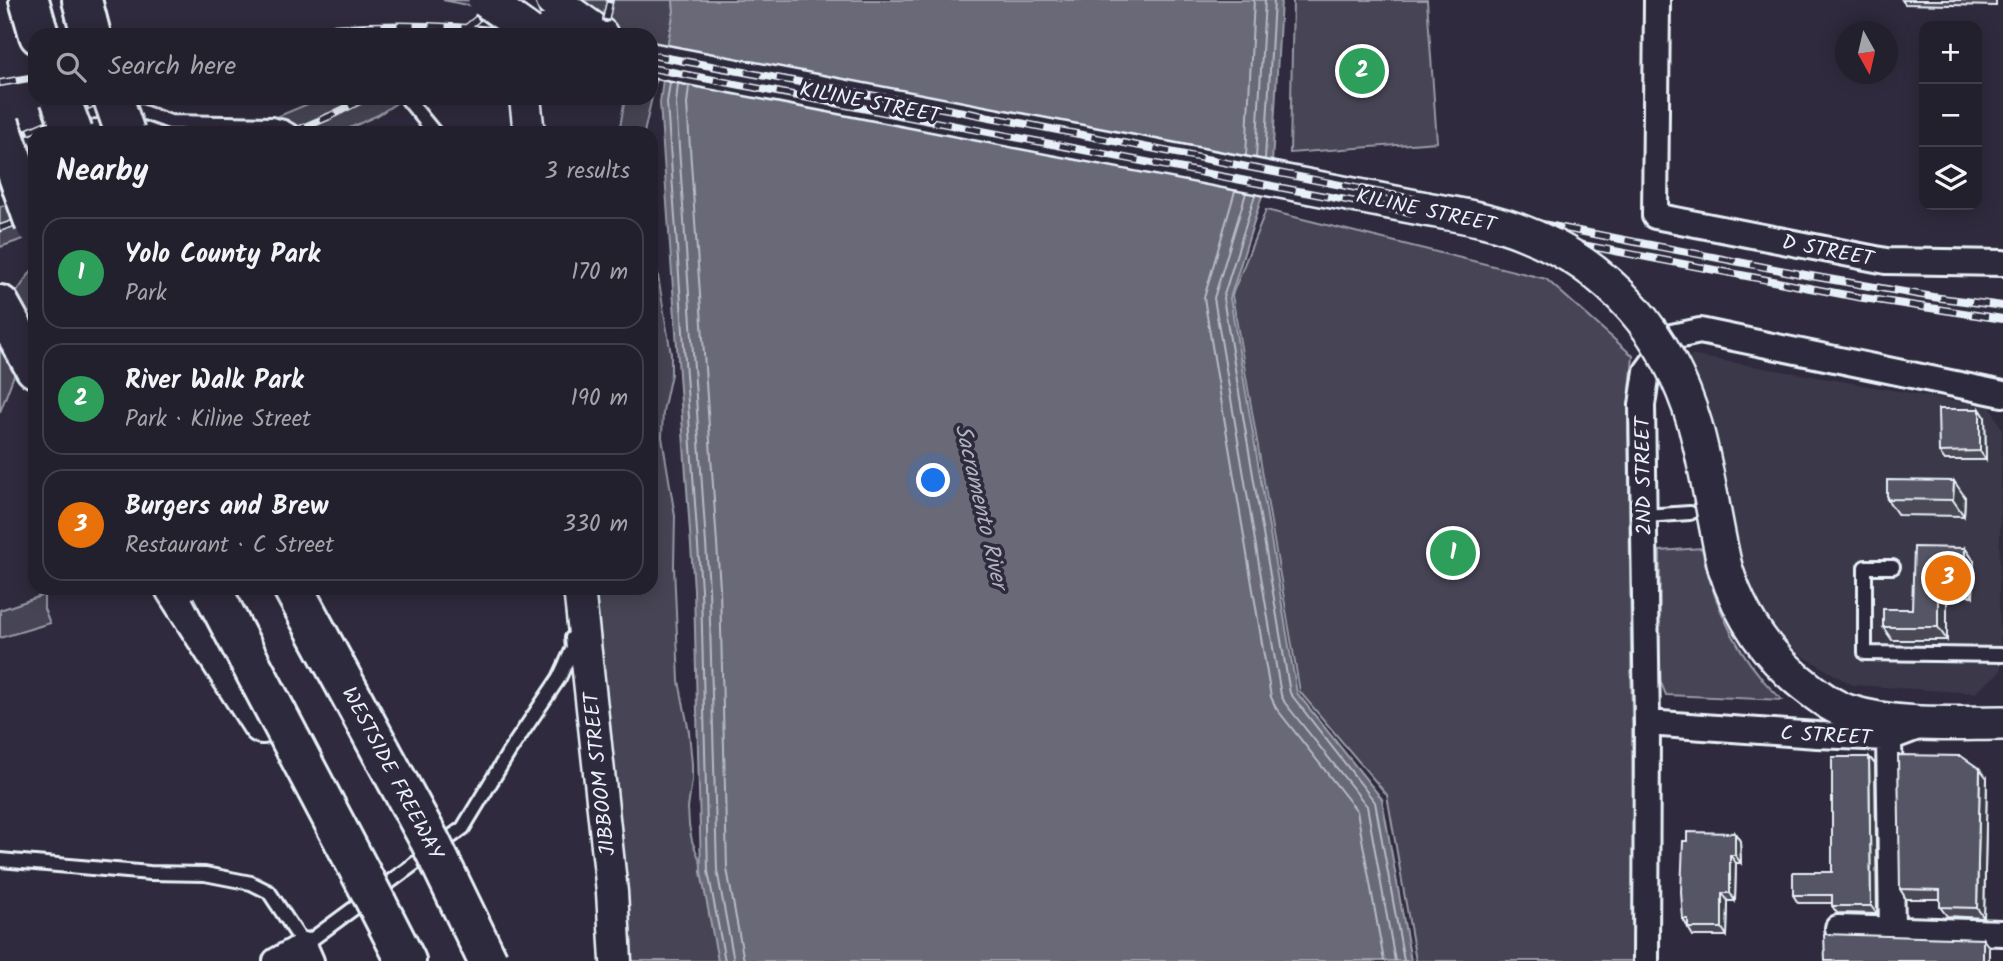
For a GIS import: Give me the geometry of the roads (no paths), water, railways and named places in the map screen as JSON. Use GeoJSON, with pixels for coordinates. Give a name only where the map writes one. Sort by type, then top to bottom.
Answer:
{"type":"FeatureCollection","features":[{"type":"Feature","properties":{"kind":"highway"},"geometry":{"type":"LineString","coordinates":[[29,0],[37,28]]}},
{"type":"Feature","properties":{"kind":"highway"},"geometry":{"type":"LineString","coordinates":[[82,0],[89,28]]}},
{"type":"Feature","properties":{"kind":"highway"},"geometry":{"type":"LineString","coordinates":[[63,105],[70,126]]}},
{"type":"Feature","properties":{"kind":"highway"},"geometry":{"type":"LineString","coordinates":[[115,105],[123,126]]}},
{"type":"Feature","properties":{"kind":"highway"},"geometry":{"type":"LineString","coordinates":[[0,124],[28,204]]}},
{"type":"Feature","properties":{"kind":"highway"},"geometry":{"type":"LineString","coordinates":[[0,305],[28,355]]}},
{"type":"Feature","properties":{"kind":"highway"},"geometry":{"type":"LineString","coordinates":[[178,595],[377,904]]}},
{"type":"Feature","properties":{"kind":"highway"},"geometry":{"type":"LineString","coordinates":[[215,595],[406,961]]}},
{"type":"Feature","properties":{"kind":"highway","name":"WESTSIDE FREEWAY"},"geometry":{"type":"LineString","coordinates":[[297,595],[430,841],[488,961]]}},
{"type":"Feature","properties":{"kind":"main road"},"geometry":{"type":"LineString","coordinates":[[483,0],[512,28]]}},
{"type":"Feature","properties":{"kind":"main road"},"geometry":{"type":"LineString","coordinates":[[552,0],[591,28]]}},
{"type":"Feature","properties":{"kind":"main road","name":"KILINE STREET"},"geometry":{"type":"LineString","coordinates":[[658,61],[1474,218],[1523,232],[1546,242],[1605,279],[1650,328],[1668,356],[1695,426],[1731,585],[1754,630],[1779,662],[1807,687],[1846,712],[1889,720],[1928,723]]}},
{"type":"Feature","properties":{"kind":"main road","name":"C STREET"},"geometry":{"type":"LineString","coordinates":[[1928,723],[2003,723]]}},
{"type":"Feature","properties":{"kind":"street"},"geometry":{"type":"LineString","coordinates":[[517,0],[518,28]]}},
{"type":"Feature","properties":{"kind":"street","name":"D STREET"},"geometry":{"type":"LineString","coordinates":[[1657,0],[1655,216],[1886,261],[2003,263]]}},
{"type":"Feature","properties":{"kind":"street"},"geometry":{"type":"LineString","coordinates":[[526,105],[528,126]]}},
{"type":"Feature","properties":{"kind":"street","name":"2ND STREET"},"geometry":{"type":"LineString","coordinates":[[1646,961],[1647,723],[1642,405],[1647,371],[1672,337],[1700,331],[2003,394]]}},
{"type":"Feature","properties":{"kind":"street","name":"JIBBOOM STREET"},"geometry":{"type":"LineString","coordinates":[[580,595],[612,892],[616,961]]}},
{"type":"Feature","properties":{"kind":"street","name":"C STREET"},"geometry":{"type":"LineString","coordinates":[[1647,723],[1889,738],[1928,723]]}},
{"type":"Feature","properties":{"kind":"street"},"geometry":{"type":"LineString","coordinates":[[1889,738],[1892,929]]}},
{"type":"Feature","properties":{"kind":"street"},"geometry":{"type":"LineString","coordinates":[[1838,928],[2003,933]]}},
{"type":"Feature","properties":{"kind":"street"},"geometry":{"type":"LineString","coordinates":[[276,961],[308,953]]}},
{"type":"Feature","properties":{"kind":"lane"},"geometry":{"type":"LineString","coordinates":[[412,105],[429,126]]}},
{"type":"Feature","properties":{"kind":"lane"},"geometry":{"type":"LineString","coordinates":[[97,126],[137,110],[170,122],[281,126]]}},
{"type":"Feature","properties":{"kind":"lane"},"geometry":{"type":"LineString","coordinates":[[0,166],[23,156]]}},
{"type":"Feature","properties":{"kind":"lane"},"geometry":{"type":"LineString","coordinates":[[1644,516],[1690,513]]}},
{"type":"Feature","properties":{"kind":"lane"},"geometry":{"type":"LineString","coordinates":[[1893,566],[1865,567],[1865,653],[2003,655]]}},
{"type":"Feature","properties":{"kind":"lane"},"geometry":{"type":"LineString","coordinates":[[0,860],[137,872],[205,874],[251,883],[269,892],[308,953],[463,828],[509,752],[559,678],[573,648],[567,595]]}},
{"type":"Feature","properties":{"kind":"water","name":"Sacramento River"},"geometry":{"type":"Polygon","coordinates":[[[673,0],[1281,0],[1272,164],[1230,298],[1297,693],[1382,799],[1411,961],[718,961],[701,872],[694,589],[660,103],[674,11],[673,0]]]}},
{"type":"Feature","properties":{"kind":"railway"},"geometry":{"type":"LineString","coordinates":[[466,28],[500,0]]}},
{"type":"Feature","properties":{"kind":"railway"},"geometry":{"type":"LineString","coordinates":[[606,19],[610,0]]}},
{"type":"Feature","properties":{"kind":"railway"},"geometry":{"type":"LineString","coordinates":[[336,28],[469,28]]}},
{"type":"Feature","properties":{"kind":"railway"},"geometry":{"type":"LineString","coordinates":[[658,56],[969,113],[1811,276],[2003,306]]}},
{"type":"Feature","properties":{"kind":"railway"},"geometry":{"type":"LineString","coordinates":[[658,69],[1857,297],[2003,319]]}},
{"type":"Feature","properties":{"kind":"railway"},"geometry":{"type":"LineString","coordinates":[[0,83],[28,78]]}},
{"type":"Feature","properties":{"kind":"railway"},"geometry":{"type":"LineString","coordinates":[[41,126],[90,105]]}},
{"type":"Feature","properties":{"kind":"railway"},"geometry":{"type":"LineString","coordinates":[[307,126],[352,105]]}},
{"type":"Feature","properties":{"kind":"railway"},"geometry":{"type":"LineString","coordinates":[[0,144],[28,132]]}},
{"type":"Feature","properties":{"kind":"railway"},"geometry":{"type":"LineString","coordinates":[[0,228],[28,218]]}},
{"type":"Feature","properties":{"kind":"place","name":"River Walk Park"},"geometry":{"type":"Point","coordinates":[1362,71]}},
{"type":"Feature","properties":{"kind":"place","name":"Yolo County Park"},"geometry":{"type":"Point","coordinates":[1453,553]}},
{"type":"Feature","properties":{"kind":"place","name":"Burgers and Brew"},"geometry":{"type":"Point","coordinates":[1948,578]}}]}
